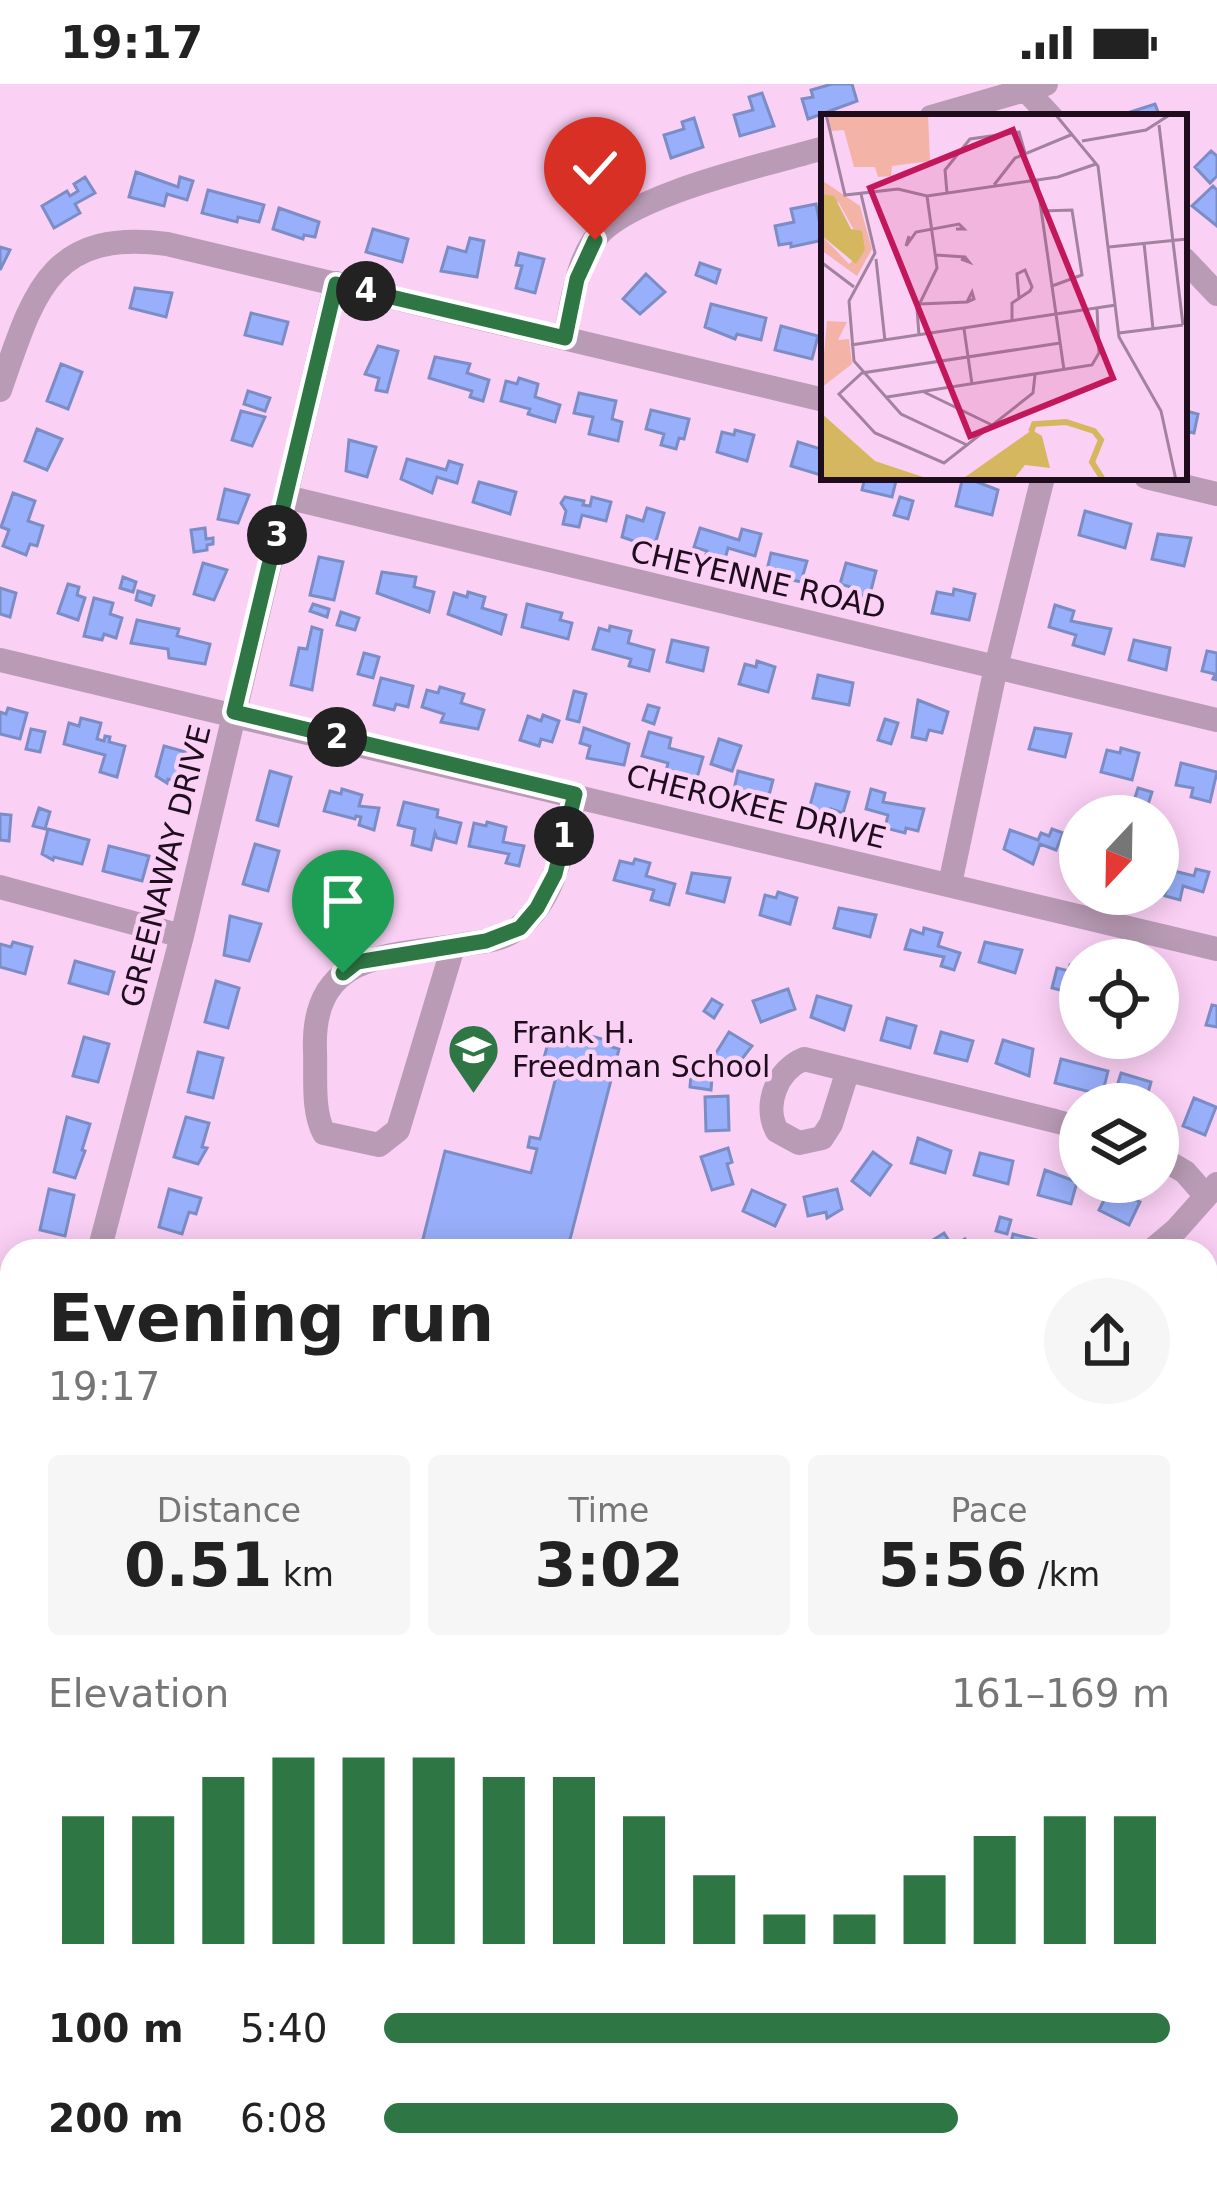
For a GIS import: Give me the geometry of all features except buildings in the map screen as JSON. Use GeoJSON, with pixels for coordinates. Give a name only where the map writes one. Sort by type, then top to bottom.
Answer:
{"type":"FeatureCollection","features":[{"type":"Feature","properties":{"kind":"street"},"geometry":{"type":"LineString","coordinates":[[942,114],[1036,87],[1050,114]]}},
{"type":"Feature","properties":{"kind":"street"},"geometry":{"type":"LineString","coordinates":[[565,338],[577,279],[588,252],[620,215],[662,197],[821,149]]}},
{"type":"Feature","properties":{"kind":"street"},"geometry":{"type":"LineString","coordinates":[[0,390],[28,309],[44,284],[64,262],[101,243],[136,240],[821,399]]}},
{"type":"Feature","properties":{"kind":"street"},"geometry":{"type":"LineString","coordinates":[[1187,262],[1217,294]]}},
{"type":"Feature","properties":{"kind":"street","name":"GREENAWAY DRIVE"},"geometry":{"type":"LineString","coordinates":[[102,1239],[182,935],[336,284]]}},
{"type":"Feature","properties":{"kind":"street"},"geometry":{"type":"LineString","coordinates":[[950,884],[1042,480]]}},
{"type":"Feature","properties":{"kind":"street"},"geometry":{"type":"LineString","coordinates":[[1159,480],[1217,494]]}},
{"type":"Feature","properties":{"kind":"street","name":"CHEYENNE ROAD"},"geometry":{"type":"LineString","coordinates":[[286,497],[1217,720]]}},
{"type":"Feature","properties":{"kind":"street","name":"CHEROKEE DRIVE"},"geometry":{"type":"LineString","coordinates":[[0,659],[1217,949]]}},
{"type":"Feature","properties":{"kind":"street"},"geometry":{"type":"LineString","coordinates":[[453,946],[398,1130],[379,1145],[324,1133],[318,1118],[315,1038],[322,1003],[331,986],[357,962],[512,933],[532,915],[555,874],[575,794]]}},
{"type":"Feature","properties":{"kind":"street"},"geometry":{"type":"LineString","coordinates":[[0,887],[182,935]]}},
{"type":"Feature","properties":{"kind":"street"},"geometry":{"type":"LineString","coordinates":[[848,1070],[1059,1123]]}},
{"type":"Feature","properties":{"kind":"street"},"geometry":{"type":"LineString","coordinates":[[1163,1239],[1212,1190],[1179,1168]]}},
{"type":"Feature","properties":{"kind":"place","name":"Frank H. Freedman School"},"geometry":{"type":"Point","coordinates":[473,1096]}},
{"type":"Feature","properties":{"kind":"route"},"geometry":{"type":"LineString","coordinates":[[343,973],[357,962],[486,941],[520,928],[555,874],[575,794],[234,712],[336,284],[565,338],[577,279],[595,240]]}}]}
